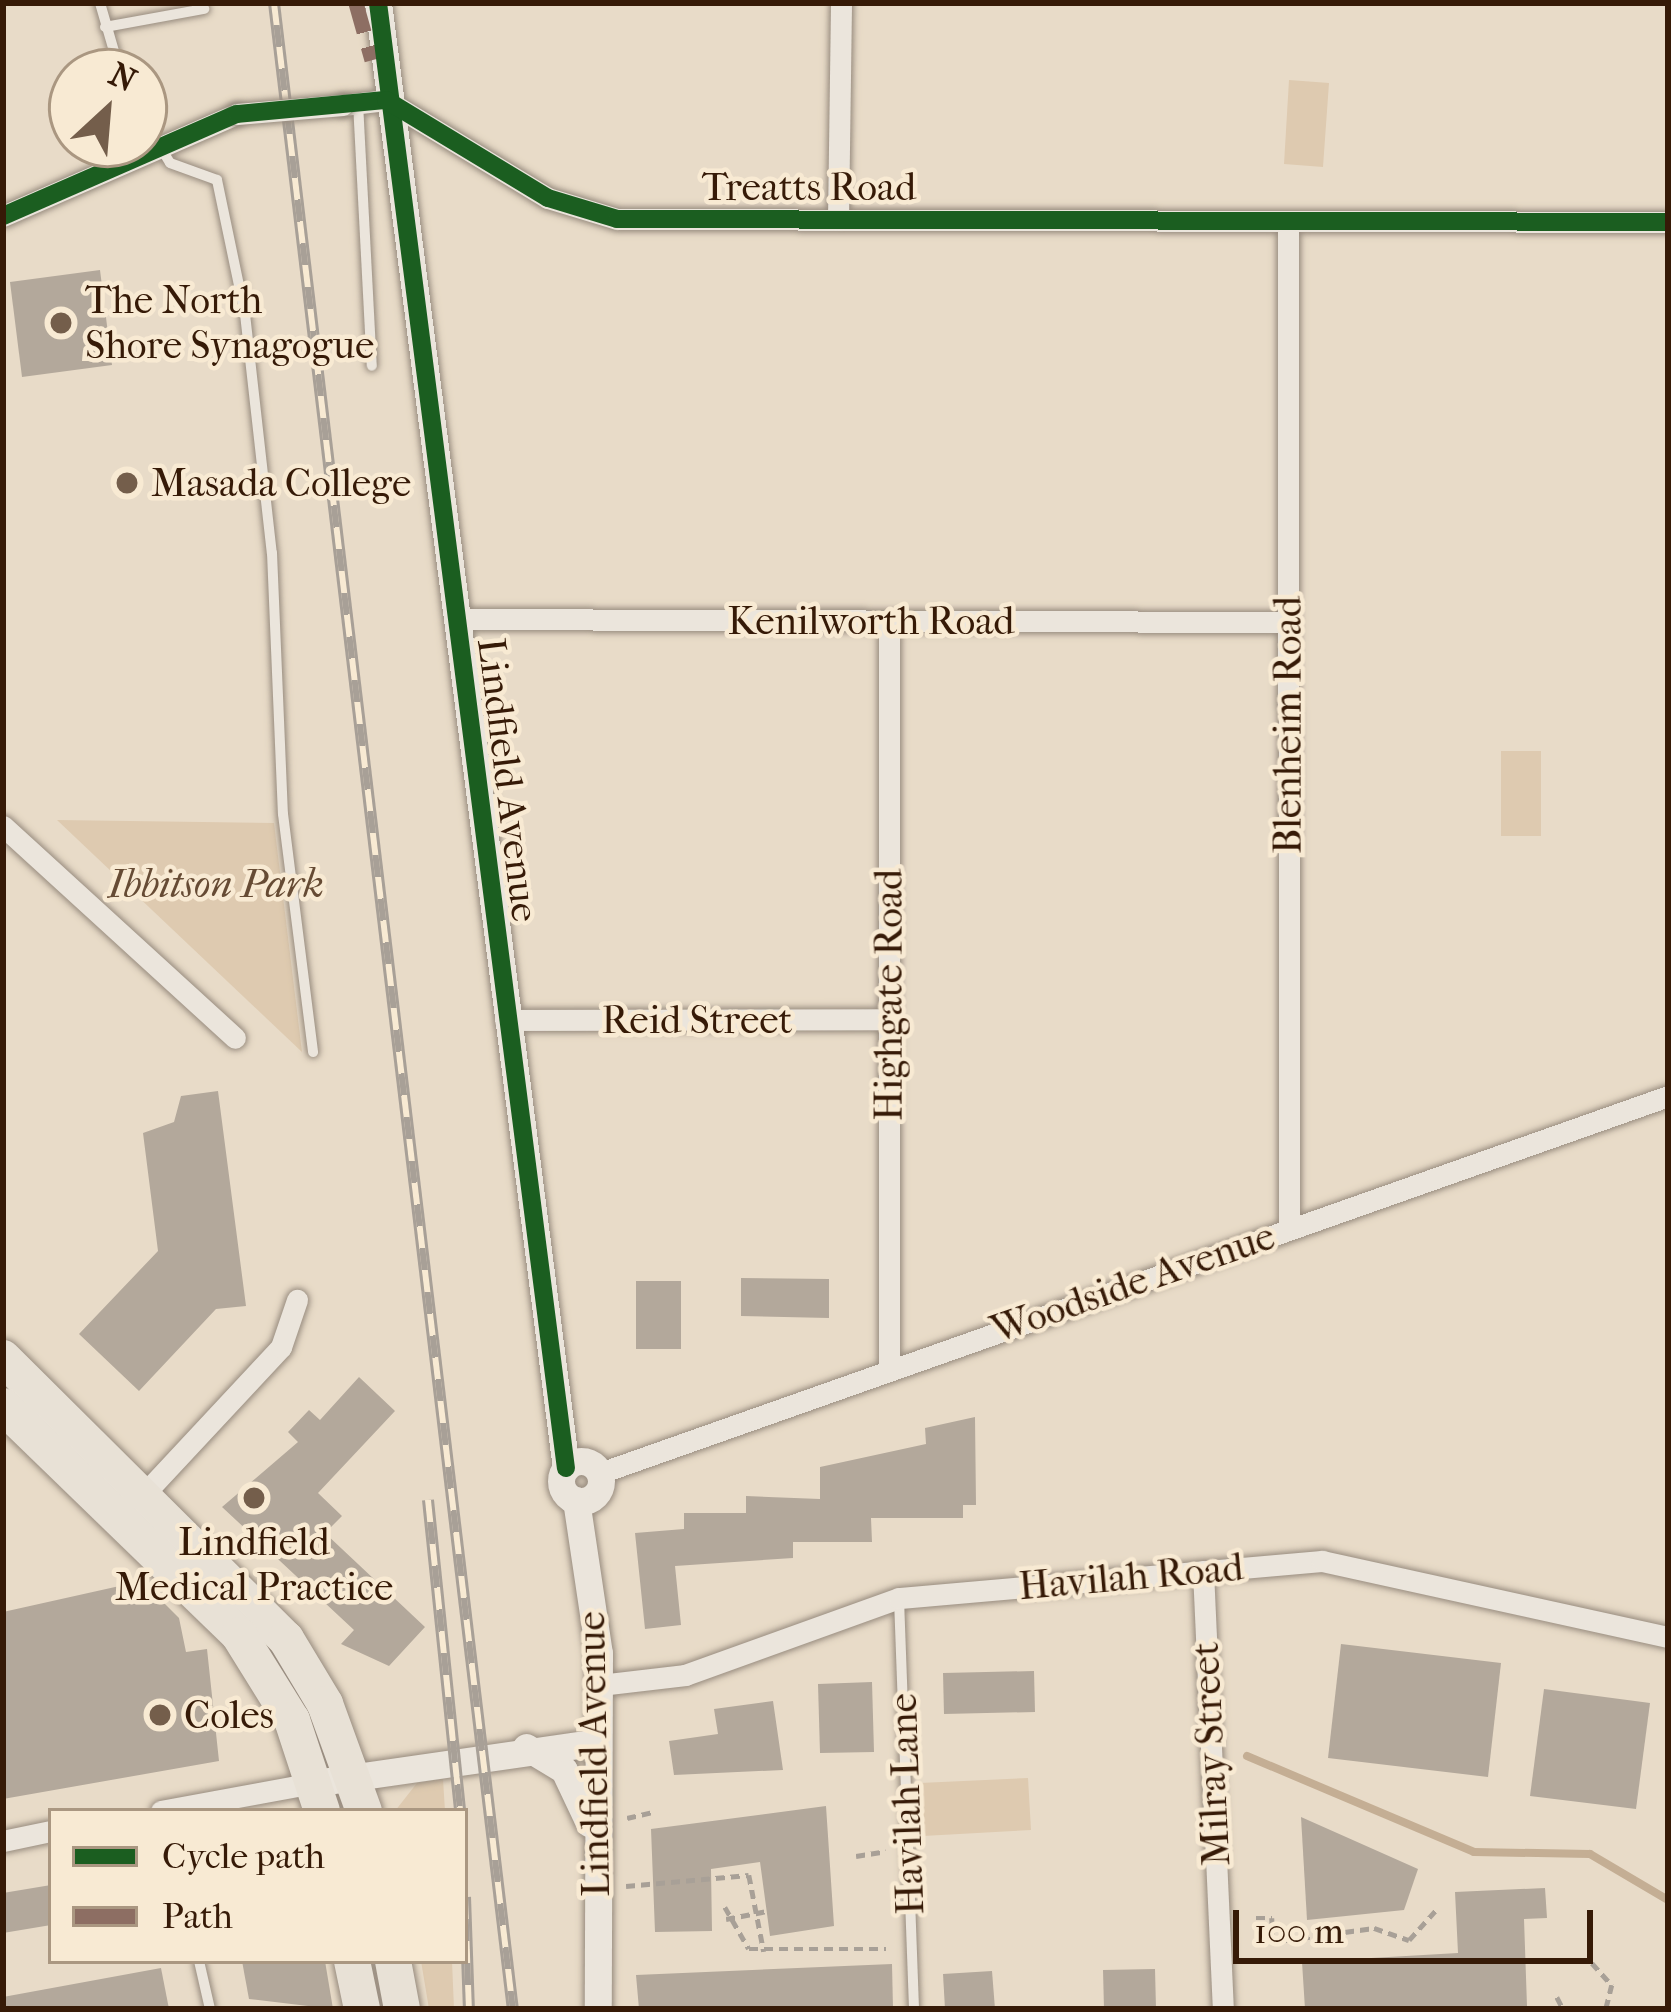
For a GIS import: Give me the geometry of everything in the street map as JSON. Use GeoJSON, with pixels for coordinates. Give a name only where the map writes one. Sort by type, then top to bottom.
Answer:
{"type":"FeatureCollection","features":[{"type":"Feature","properties":{"kind":"highway"},"geometry":{"type":"LineString","coordinates":[[3,1358],[286,1639],[352,1772],[363,1808]]}},
{"type":"Feature","properties":{"kind":"highway"},"geometry":{"type":"LineString","coordinates":[[3,1406],[239,1635],[318,1797]]}},
{"type":"Feature","properties":{"kind":"highway"},"geometry":{"type":"LineString","coordinates":[[353,1964],[362,2009]]}},
{"type":"Feature","properties":{"kind":"highway"},"geometry":{"type":"LineString","coordinates":[[394,1964],[402,2009]]}},
{"type":"Feature","properties":{"kind":"street","name":"Lindfield Avenue"},"geometry":{"type":"LineString","coordinates":[[378,3],[362,103],[454,619],[566,1468]]}},
{"type":"Feature","properties":{"kind":"street"},"geometry":{"type":"LineString","coordinates":[[838,220],[842,3]]}},
{"type":"Feature","properties":{"kind":"street"},"geometry":{"type":"LineString","coordinates":[[168,143],[237,114],[362,103]]}},
{"type":"Feature","properties":{"kind":"street","name":"Treatts Road"},"geometry":{"type":"LineString","coordinates":[[362,103],[548,198],[617,219],[1668,222]]}},
{"type":"Feature","properties":{"kind":"street"},"geometry":{"type":"LineString","coordinates":[[3,216],[112,168]]}},
{"type":"Feature","properties":{"kind":"street","name":"Blenheim Road"},"geometry":{"type":"LineString","coordinates":[[1288,222],[1289,1228]]}},
{"type":"Feature","properties":{"kind":"street","name":"Kenilworth Road"},"geometry":{"type":"LineString","coordinates":[[454,619],[1288,622]]}},
{"type":"Feature","properties":{"kind":"street","name":"Highgate Road"},"geometry":{"type":"LineString","coordinates":[[889,621],[889,1369]]}},
{"type":"Feature","properties":{"kind":"street"},"geometry":{"type":"LineString","coordinates":[[3,826],[235,1038]]}},
{"type":"Feature","properties":{"kind":"street","name":"Reid Street"},"geometry":{"type":"LineString","coordinates":[[505,1020],[889,1019]]}},
{"type":"Feature","properties":{"kind":"street","name":"Woodside Avenue"},"geometry":{"type":"LineString","coordinates":[[599,1473],[1668,1096]]}},
{"type":"Feature","properties":{"kind":"street"},"geometry":{"type":"LineString","coordinates":[[144,1494],[281,1347],[297,1300]]}},
{"type":"Feature","properties":{"kind":"street"},"geometry":{"type":"LineString","coordinates":[[587,1462],[599,1473],[598,1491],[576,1500],[562,1486],[566,1468],[587,1462]]}},
{"type":"Feature","properties":{"kind":"street","name":"Lindfield Avenue"},"geometry":{"type":"LineString","coordinates":[[576,1500],[600,1685],[594,1836],[598,2009]]}},
{"type":"Feature","properties":{"kind":"street","name":"Havilah Road"},"geometry":{"type":"LineString","coordinates":[[600,1685],[685,1675],[899,1598],[1203,1571],[1362,1564],[1668,1637]]}},
{"type":"Feature","properties":{"kind":"street","name":"Milray Street"},"geometry":{"type":"LineString","coordinates":[[1203,1571],[1223,2009]]}},
{"type":"Feature","properties":{"kind":"street"},"geometry":{"type":"LineString","coordinates":[[198,1808],[318,1797],[352,1772],[598,1742]]}},
{"type":"Feature","properties":{"kind":"street"},"geometry":{"type":"LineString","coordinates":[[526,1748],[564,1770],[594,1836]]}},
{"type":"Feature","properties":{"kind":"street"},"geometry":{"type":"LineString","coordinates":[[3,1841],[48,1832]]}},
{"type":"Feature","properties":{"kind":"lane"},"geometry":{"type":"LineString","coordinates":[[100,3],[113,48]]}},
{"type":"Feature","properties":{"kind":"lane"},"geometry":{"type":"LineString","coordinates":[[106,27],[204,9]]}},
{"type":"Feature","properties":{"kind":"lane"},"geometry":{"type":"LineString","coordinates":[[362,103],[373,366]]}},
{"type":"Feature","properties":{"kind":"lane"},"geometry":{"type":"LineString","coordinates":[[168,152],[217,181],[245,314],[272,553],[283,814],[314,1052]]}},
{"type":"Feature","properties":{"kind":"lane","name":"Havilah Lane"},"geometry":{"type":"LineString","coordinates":[[899,1598],[914,2009]]}},
{"type":"Feature","properties":{"kind":"lane"},"geometry":{"type":"LineString","coordinates":[[201,1964],[210,2009]]}},
{"type":"Feature","properties":{"kind":"path"},"geometry":{"type":"LineString","coordinates":[[627,1818],[652,1813]]}},
{"type":"Feature","properties":{"kind":"path"},"geometry":{"type":"LineString","coordinates":[[856,1856],[886,1851]]}},
{"type":"Feature","properties":{"kind":"path"},"geometry":{"type":"LineString","coordinates":[[626,1886],[749,1875],[764,1952]]}},
{"type":"Feature","properties":{"kind":"path"},"geometry":{"type":"LineString","coordinates":[[724,1907],[737,1943],[764,1952],[886,1949]]}},
{"type":"Feature","properties":{"kind":"path"},"geometry":{"type":"LineString","coordinates":[[1256,1944],[1374,1928],[1420,1938],[1436,1910]]}},
{"type":"Feature","properties":{"kind":"path"},"geometry":{"type":"LineString","coordinates":[[726,1919],[767,1911]]}},
{"type":"Feature","properties":{"kind":"path"},"geometry":{"type":"LineString","coordinates":[[1256,1918],[1272,1918],[1273,1943]]}},
{"type":"Feature","properties":{"kind":"path"},"geometry":{"type":"LineString","coordinates":[[1592,1963],[1612,1985],[1606,2009]]}},
{"type":"Feature","properties":{"kind":"path"},"geometry":{"type":"LineString","coordinates":[[1557,1997],[1563,2009]]}},
{"type":"Feature","properties":{"kind":"green space"},"geometry":{"type":"Polygon","coordinates":[[[1289,80],[1329,83],[1323,167],[1284,164],[1289,80]]]}},
{"type":"Feature","properties":{"kind":"green space"},"geometry":{"type":"Polygon","coordinates":[[[1501,751],[1541,751],[1541,836],[1501,836],[1501,751]]]}},
{"type":"Feature","properties":{"kind":"green space","name":"Ibbitson Park"},"geometry":{"type":"Polygon","coordinates":[[[57,820],[274,823],[302,1052],[57,820]]]}},
{"type":"Feature","properties":{"kind":"green space"},"geometry":{"type":"Polygon","coordinates":[[[1028,1778],[1031,1830],[923,1836],[920,1783],[1028,1778]]]}},
{"type":"Feature","properties":{"kind":"green space"},"geometry":{"type":"Polygon","coordinates":[[[443,1779],[445,1808],[397,1808],[417,1783],[443,1779]]]}},
{"type":"Feature","properties":{"kind":"green space"},"geometry":{"type":"Polygon","coordinates":[[[422,1964],[452,1964],[454,2009],[429,2009],[422,1964]]]}},
{"type":"Feature","properties":{"kind":"building","name":"The North Shore Synagogue"},"geometry":{"type":"Polygon","coordinates":[[[100,270],[112,365],[22,377],[10,282],[100,270]]]}},
{"type":"Feature","properties":{"kind":"building"},"geometry":{"type":"Polygon","coordinates":[[[218,1091],[246,1306],[216,1309],[139,1391],[79,1334],[158,1251],[143,1133],[174,1122],[181,1096],[218,1091]]]}},
{"type":"Feature","properties":{"kind":"building"},"geometry":{"type":"Polygon","coordinates":[[[741,1278],[829,1279],[829,1318],[741,1316],[741,1278]]]}},
{"type":"Feature","properties":{"kind":"building"},"geometry":{"type":"Polygon","coordinates":[[[636,1281],[681,1281],[681,1349],[636,1349],[636,1281]]]}},
{"type":"Feature","properties":{"kind":"building"},"geometry":{"type":"Polygon","coordinates":[[[359,1377],[395,1411],[318,1493],[342,1516],[325,1533],[425,1627],[389,1666],[341,1644],[354,1630],[222,1507],[298,1442],[288,1432],[309,1410],[320,1420],[359,1377]]]}},
{"type":"Feature","properties":{"kind":"building"},"geometry":{"type":"Polygon","coordinates":[[[975,1417],[976,1505],[963,1505],[963,1518],[871,1518],[872,1542],[793,1542],[793,1558],[675,1566],[681,1625],[645,1629],[635,1533],[684,1529],[684,1513],[746,1513],[746,1496],[820,1499],[820,1467],[926,1444],[925,1428],[975,1417]]]}},
{"type":"Feature","properties":{"kind":"building"},"geometry":{"type":"Polygon","coordinates":[[[142,1581],[179,1618],[186,1652],[207,1649],[219,1761],[3,1799],[3,1612],[142,1581]]]}},
{"type":"Feature","properties":{"kind":"building"},"geometry":{"type":"Polygon","coordinates":[[[1341,1644],[1501,1663],[1488,1777],[1328,1758],[1341,1644]]]}},
{"type":"Feature","properties":{"kind":"building"},"geometry":{"type":"Polygon","coordinates":[[[1034,1671],[1035,1712],[944,1714],[943,1673],[1034,1671]]]}},
{"type":"Feature","properties":{"kind":"building"},"geometry":{"type":"Polygon","coordinates":[[[872,1682],[874,1752],[820,1753],[818,1684],[872,1682]]]}},
{"type":"Feature","properties":{"kind":"building"},"geometry":{"type":"Polygon","coordinates":[[[1544,1689],[1650,1703],[1636,1809],[1530,1796],[1544,1689]]]}},
{"type":"Feature","properties":{"kind":"building"},"geometry":{"type":"Polygon","coordinates":[[[773,1701],[783,1770],[674,1775],[669,1741],[718,1734],[714,1709],[773,1701]]]}},
{"type":"Feature","properties":{"kind":"building"},"geometry":{"type":"Polygon","coordinates":[[[826,1806],[834,1926],[770,1936],[760,1862],[711,1869],[712,1931],[655,1932],[651,1829],[826,1806]]]}},
{"type":"Feature","properties":{"kind":"building"},"geometry":{"type":"Polygon","coordinates":[[[1301,1817],[1418,1869],[1404,1910],[1307,1920],[1301,1817]]]}},
{"type":"Feature","properties":{"kind":"building"},"geometry":{"type":"Polygon","coordinates":[[[48,1886],[48,1926],[3,1933],[3,1893],[48,1886]]]}},
{"type":"Feature","properties":{"kind":"building"},"geometry":{"type":"Polygon","coordinates":[[[1545,1888],[1547,1918],[1524,1919],[1527,2006],[1305,2009],[1302,1962],[1458,1953],[1455,1892],[1545,1888]]]}},
{"type":"Feature","properties":{"kind":"building"},"geometry":{"type":"Polygon","coordinates":[[[243,1964],[326,1964],[333,2009],[249,1999],[243,1964]]]}},
{"type":"Feature","properties":{"kind":"building"},"geometry":{"type":"Polygon","coordinates":[[[892,1964],[893,2009],[639,2009],[636,1975],[892,1964]]]}},
{"type":"Feature","properties":{"kind":"building"},"geometry":{"type":"Polygon","coordinates":[[[161,1968],[169,2009],[3,2009],[3,1997],[161,1968]]]}},
{"type":"Feature","properties":{"kind":"building"},"geometry":{"type":"Polygon","coordinates":[[[1155,1969],[1156,2009],[1104,2009],[1103,1970],[1155,1969]]]}},
{"type":"Feature","properties":{"kind":"building"},"geometry":{"type":"Polygon","coordinates":[[[992,1971],[995,2009],[945,2009],[943,1974],[992,1971]]]}},
{"type":"Feature","properties":{"kind":"waterway"},"geometry":{"type":"LineString","coordinates":[[1247,1756],[1474,1852],[1590,1854],[1668,1900]]}},
{"type":"Feature","properties":{"kind":"railway"},"geometry":{"type":"LineString","coordinates":[[274,3],[513,2009]]}},
{"type":"Feature","properties":{"kind":"railway"},"geometry":{"type":"LineString","coordinates":[[428,1500],[460,1808]]}},
{"type":"Feature","properties":{"kind":"railway"},"geometry":{"type":"LineString","coordinates":[[467,1964],[469,2009]]}},
{"type":"Feature","properties":{"kind":"marked path"},"geometry":{"type":"LineString","coordinates":[[356,3],[372,60]]}},
{"type":"Feature","properties":{"kind":"cycle path"},"geometry":{"type":"LineString","coordinates":[[378,3],[566,1468]]}},
{"type":"Feature","properties":{"kind":"cycle path"},"geometry":{"type":"LineString","coordinates":[[3,216],[237,114],[386,100],[548,198],[617,219],[1668,222]]}},
{"type":"Feature","properties":{"kind":"place","name":"The North Shore Synagogue"},"geometry":{"type":"Point","coordinates":[61,323]}},
{"type":"Feature","properties":{"kind":"place","name":"Masada College"},"geometry":{"type":"Point","coordinates":[127,483]}},
{"type":"Feature","properties":{"kind":"place","name":"Lindfield Medical Practice"},"geometry":{"type":"Point","coordinates":[254,1498]}},
{"type":"Feature","properties":{"kind":"place","name":"Coles"},"geometry":{"type":"Point","coordinates":[160,1715]}}]}
